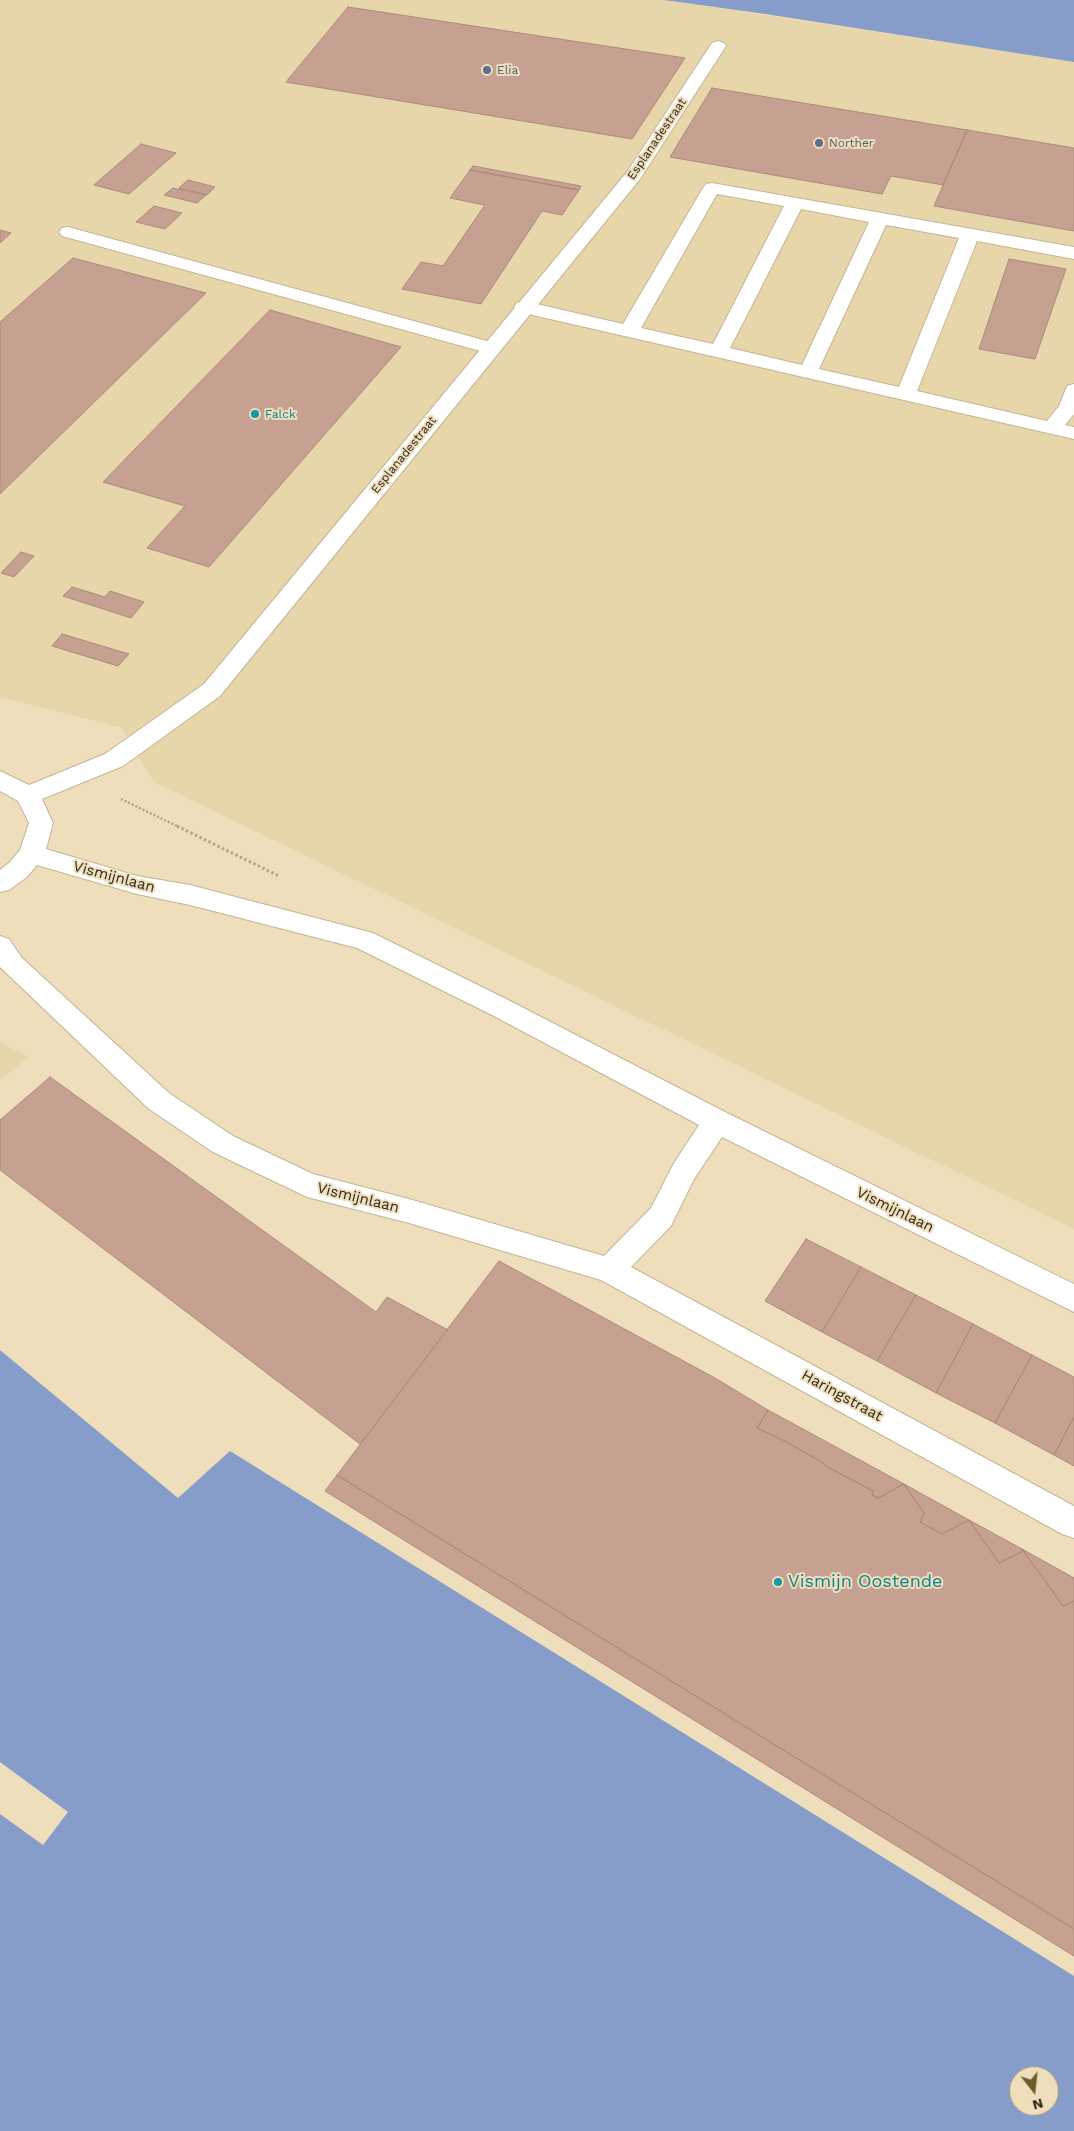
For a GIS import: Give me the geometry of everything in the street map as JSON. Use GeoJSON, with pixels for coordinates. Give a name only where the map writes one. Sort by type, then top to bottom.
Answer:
{"type":"FeatureCollection","features":[{"type":"Feature","properties":{"kind":"street","name":"Esplanadestraat"},"geometry":{"type":"LineString","coordinates":[[28,795],[114,760],[212,690],[634,174],[718,46]]}},
{"type":"Feature","properties":{"kind":"street"},"geometry":{"type":"LineString","coordinates":[[629,331],[712,188],[1074,253]]}},
{"type":"Feature","properties":{"kind":"street"},"geometry":{"type":"LineString","coordinates":[[719,351],[795,203]]}},
{"type":"Feature","properties":{"kind":"street"},"geometry":{"type":"LineString","coordinates":[[808,372],[880,218]]}},
{"type":"Feature","properties":{"kind":"street"},"geometry":{"type":"LineString","coordinates":[[68,232],[491,348]]}},
{"type":"Feature","properties":{"kind":"street"},"geometry":{"type":"LineString","coordinates":[[906,394],[970,234]]}},
{"type":"Feature","properties":{"kind":"street"},"geometry":{"type":"LineString","coordinates":[[524,307],[1074,433]]}},
{"type":"Feature","properties":{"kind":"street"},"geometry":{"type":"LineString","coordinates":[[1052,428],[1069,407],[1074,390]]}},
{"type":"Feature","properties":{"kind":"street"},"geometry":{"type":"LineString","coordinates":[[0,780],[28,795],[41,823],[32,854],[18,870],[0,883]]}},
{"type":"Feature","properties":{"kind":"street","name":"Vismijnlaan"},"geometry":{"type":"LineString","coordinates":[[32,854],[137,885],[190,895],[364,940],[501,1008],[717,1121],[1074,1299]]}},
{"type":"Feature","properties":{"kind":"street","name":"Vismijnlaan"},"geometry":{"type":"LineString","coordinates":[[0,946],[13,965],[159,1101],[223,1144],[307,1185],[409,1211],[609,1270]]}},
{"type":"Feature","properties":{"kind":"street"},"geometry":{"type":"LineString","coordinates":[[609,1270],[661,1217],[684,1171],[717,1121]]}},
{"type":"Feature","properties":{"kind":"street","name":"Haringstraat"},"geometry":{"type":"LineString","coordinates":[[609,1270],[1074,1523]]}},
{"type":"Feature","properties":{"kind":"shaded area"},"geometry":{"type":"Polygon","coordinates":[[[0,0],[664,0],[1074,62],[1074,1229],[154,782],[122,728],[0,697],[0,0]]]}},
{"type":"Feature","properties":{"kind":"shaded area"},"geometry":{"type":"Polygon","coordinates":[[[0,1042],[29,1057],[0,1080],[0,1042]]]}},
{"type":"Feature","properties":{"kind":"water"},"geometry":{"type":"Polygon","coordinates":[[[664,0],[1074,0],[1074,62],[765,14],[664,0]]]}},
{"type":"Feature","properties":{"kind":"water"},"geometry":{"type":"Polygon","coordinates":[[[0,1350],[178,1498],[230,1451],[1074,1976],[1074,2131],[0,2131],[0,1814],[43,1845],[68,1812],[0,1762],[0,1350]]]}},
{"type":"Feature","properties":{"kind":"building","name":"Elia"},"geometry":{"type":"Polygon","coordinates":[[[348,7],[685,58],[632,139],[286,82],[348,7]]]}},
{"type":"Feature","properties":{"kind":"building","name":"Norther"},"geometry":{"type":"Polygon","coordinates":[[[712,88],[967,130],[943,185],[891,176],[882,194],[670,157],[712,88]]]}},
{"type":"Feature","properties":{"kind":"building"},"geometry":{"type":"Polygon","coordinates":[[[967,130],[1074,148],[1074,231],[934,206],[967,130]]]}},
{"type":"Feature","properties":{"kind":"building"},"geometry":{"type":"Polygon","coordinates":[[[141,144],[176,153],[129,194],[94,185],[141,144]]]}},
{"type":"Feature","properties":{"kind":"building"},"geometry":{"type":"Polygon","coordinates":[[[473,166],[581,186],[579,190],[470,170],[473,166]]]}},
{"type":"Feature","properties":{"kind":"building"},"geometry":{"type":"Polygon","coordinates":[[[470,170],[579,190],[562,215],[542,211],[481,304],[402,289],[421,262],[443,266],[485,205],[450,198],[470,170]]]}},
{"type":"Feature","properties":{"kind":"building"},"geometry":{"type":"Polygon","coordinates":[[[188,180],[215,187],[207,195],[179,188],[188,180]]]}},
{"type":"Feature","properties":{"kind":"building"},"geometry":{"type":"Polygon","coordinates":[[[173,188],[206,195],[197,203],[164,195],[173,188]]]}},
{"type":"Feature","properties":{"kind":"building"},"geometry":{"type":"Polygon","coordinates":[[[154,206],[182,213],[165,229],[136,222],[154,206]]]}},
{"type":"Feature","properties":{"kind":"building"},"geometry":{"type":"Polygon","coordinates":[[[0,230],[11,233],[0,243],[0,230]]]}},
{"type":"Feature","properties":{"kind":"building"},"geometry":{"type":"Polygon","coordinates":[[[73,258],[206,293],[0,494],[0,322],[73,258]]]}},
{"type":"Feature","properties":{"kind":"building"},"geometry":{"type":"Polygon","coordinates":[[[1009,259],[1066,269],[1035,359],[979,349],[1009,259]]]}},
{"type":"Feature","properties":{"kind":"building","name":"Falck"},"geometry":{"type":"Polygon","coordinates":[[[270,310],[401,347],[209,567],[147,548],[185,506],[103,482],[270,310]]]}},
{"type":"Feature","properties":{"kind":"building"},"geometry":{"type":"Polygon","coordinates":[[[21,552],[34,556],[14,577],[1,573],[21,552]]]}},
{"type":"Feature","properties":{"kind":"building"},"geometry":{"type":"Polygon","coordinates":[[[72,587],[105,597],[110,591],[144,602],[131,618],[63,596],[72,587]]]}},
{"type":"Feature","properties":{"kind":"building"},"geometry":{"type":"Polygon","coordinates":[[[62,634],[129,654],[118,666],[52,646],[62,634]]]}},
{"type":"Feature","properties":{"kind":"building"},"geometry":{"type":"Polygon","coordinates":[[[50,1077],[376,1312],[387,1297],[448,1330],[360,1444],[0,1170],[0,1120],[50,1077]]]}},
{"type":"Feature","properties":{"kind":"building"},"geometry":{"type":"Polygon","coordinates":[[[806,1239],[861,1267],[822,1332],[765,1301],[806,1239]]]}},
{"type":"Feature","properties":{"kind":"building","name":"Vismijn Oostende"},"geometry":{"type":"Polygon","coordinates":[[[499,1261],[715,1378],[768,1410],[757,1428],[785,1441],[824,1465],[873,1491],[872,1495],[878,1498],[904,1484],[924,1513],[920,1522],[942,1534],[969,1520],[999,1563],[1021,1552],[1022,1549],[1063,1606],[1074,1601],[1074,1929],[337,1475],[499,1261]]]}},
{"type":"Feature","properties":{"kind":"building"},"geometry":{"type":"Polygon","coordinates":[[[861,1267],[916,1295],[877,1361],[822,1332],[861,1267]]]}},
{"type":"Feature","properties":{"kind":"building"},"geometry":{"type":"Polygon","coordinates":[[[916,1295],[973,1324],[936,1393],[877,1361],[916,1295]]]}},
{"type":"Feature","properties":{"kind":"building"},"geometry":{"type":"Polygon","coordinates":[[[973,1324],[1032,1355],[995,1423],[936,1393],[973,1324]]]}},
{"type":"Feature","properties":{"kind":"building"},"geometry":{"type":"Polygon","coordinates":[[[1032,1355],[1074,1377],[1074,1417],[1054,1455],[995,1423],[1032,1355]]]}},
{"type":"Feature","properties":{"kind":"building"},"geometry":{"type":"Polygon","coordinates":[[[768,1410],[904,1484],[878,1498],[872,1495],[873,1491],[824,1465],[785,1441],[757,1428],[768,1410]]]}},
{"type":"Feature","properties":{"kind":"building"},"geometry":{"type":"Polygon","coordinates":[[[1074,1417],[1074,1466],[1054,1455],[1074,1417]]]}},
{"type":"Feature","properties":{"kind":"building"},"geometry":{"type":"Polygon","coordinates":[[[337,1475],[1074,1929],[1074,1956],[325,1491],[337,1475]]]}},
{"type":"Feature","properties":{"kind":"building"},"geometry":{"type":"Polygon","coordinates":[[[904,1484],[969,1520],[942,1534],[920,1522],[924,1513],[904,1484]]]}},
{"type":"Feature","properties":{"kind":"building"},"geometry":{"type":"Polygon","coordinates":[[[969,1520],[1022,1549],[1021,1552],[999,1563],[969,1520]]]}},
{"type":"Feature","properties":{"kind":"building"},"geometry":{"type":"Polygon","coordinates":[[[1022,1549],[1074,1578],[1074,1601],[1063,1606],[1022,1549]]]}},
{"type":"Feature","properties":{"kind":"place","name":"Elia"},"geometry":{"type":"Point","coordinates":[487,70]}},
{"type":"Feature","properties":{"kind":"place","name":"Norther"},"geometry":{"type":"Point","coordinates":[819,143]}},
{"type":"Feature","properties":{"kind":"place","name":"Falck"},"geometry":{"type":"Point","coordinates":[255,414]}},
{"type":"Feature","properties":{"kind":"place","name":"Vismijn Oostende"},"geometry":{"type":"Point","coordinates":[778,1582]}}]}
